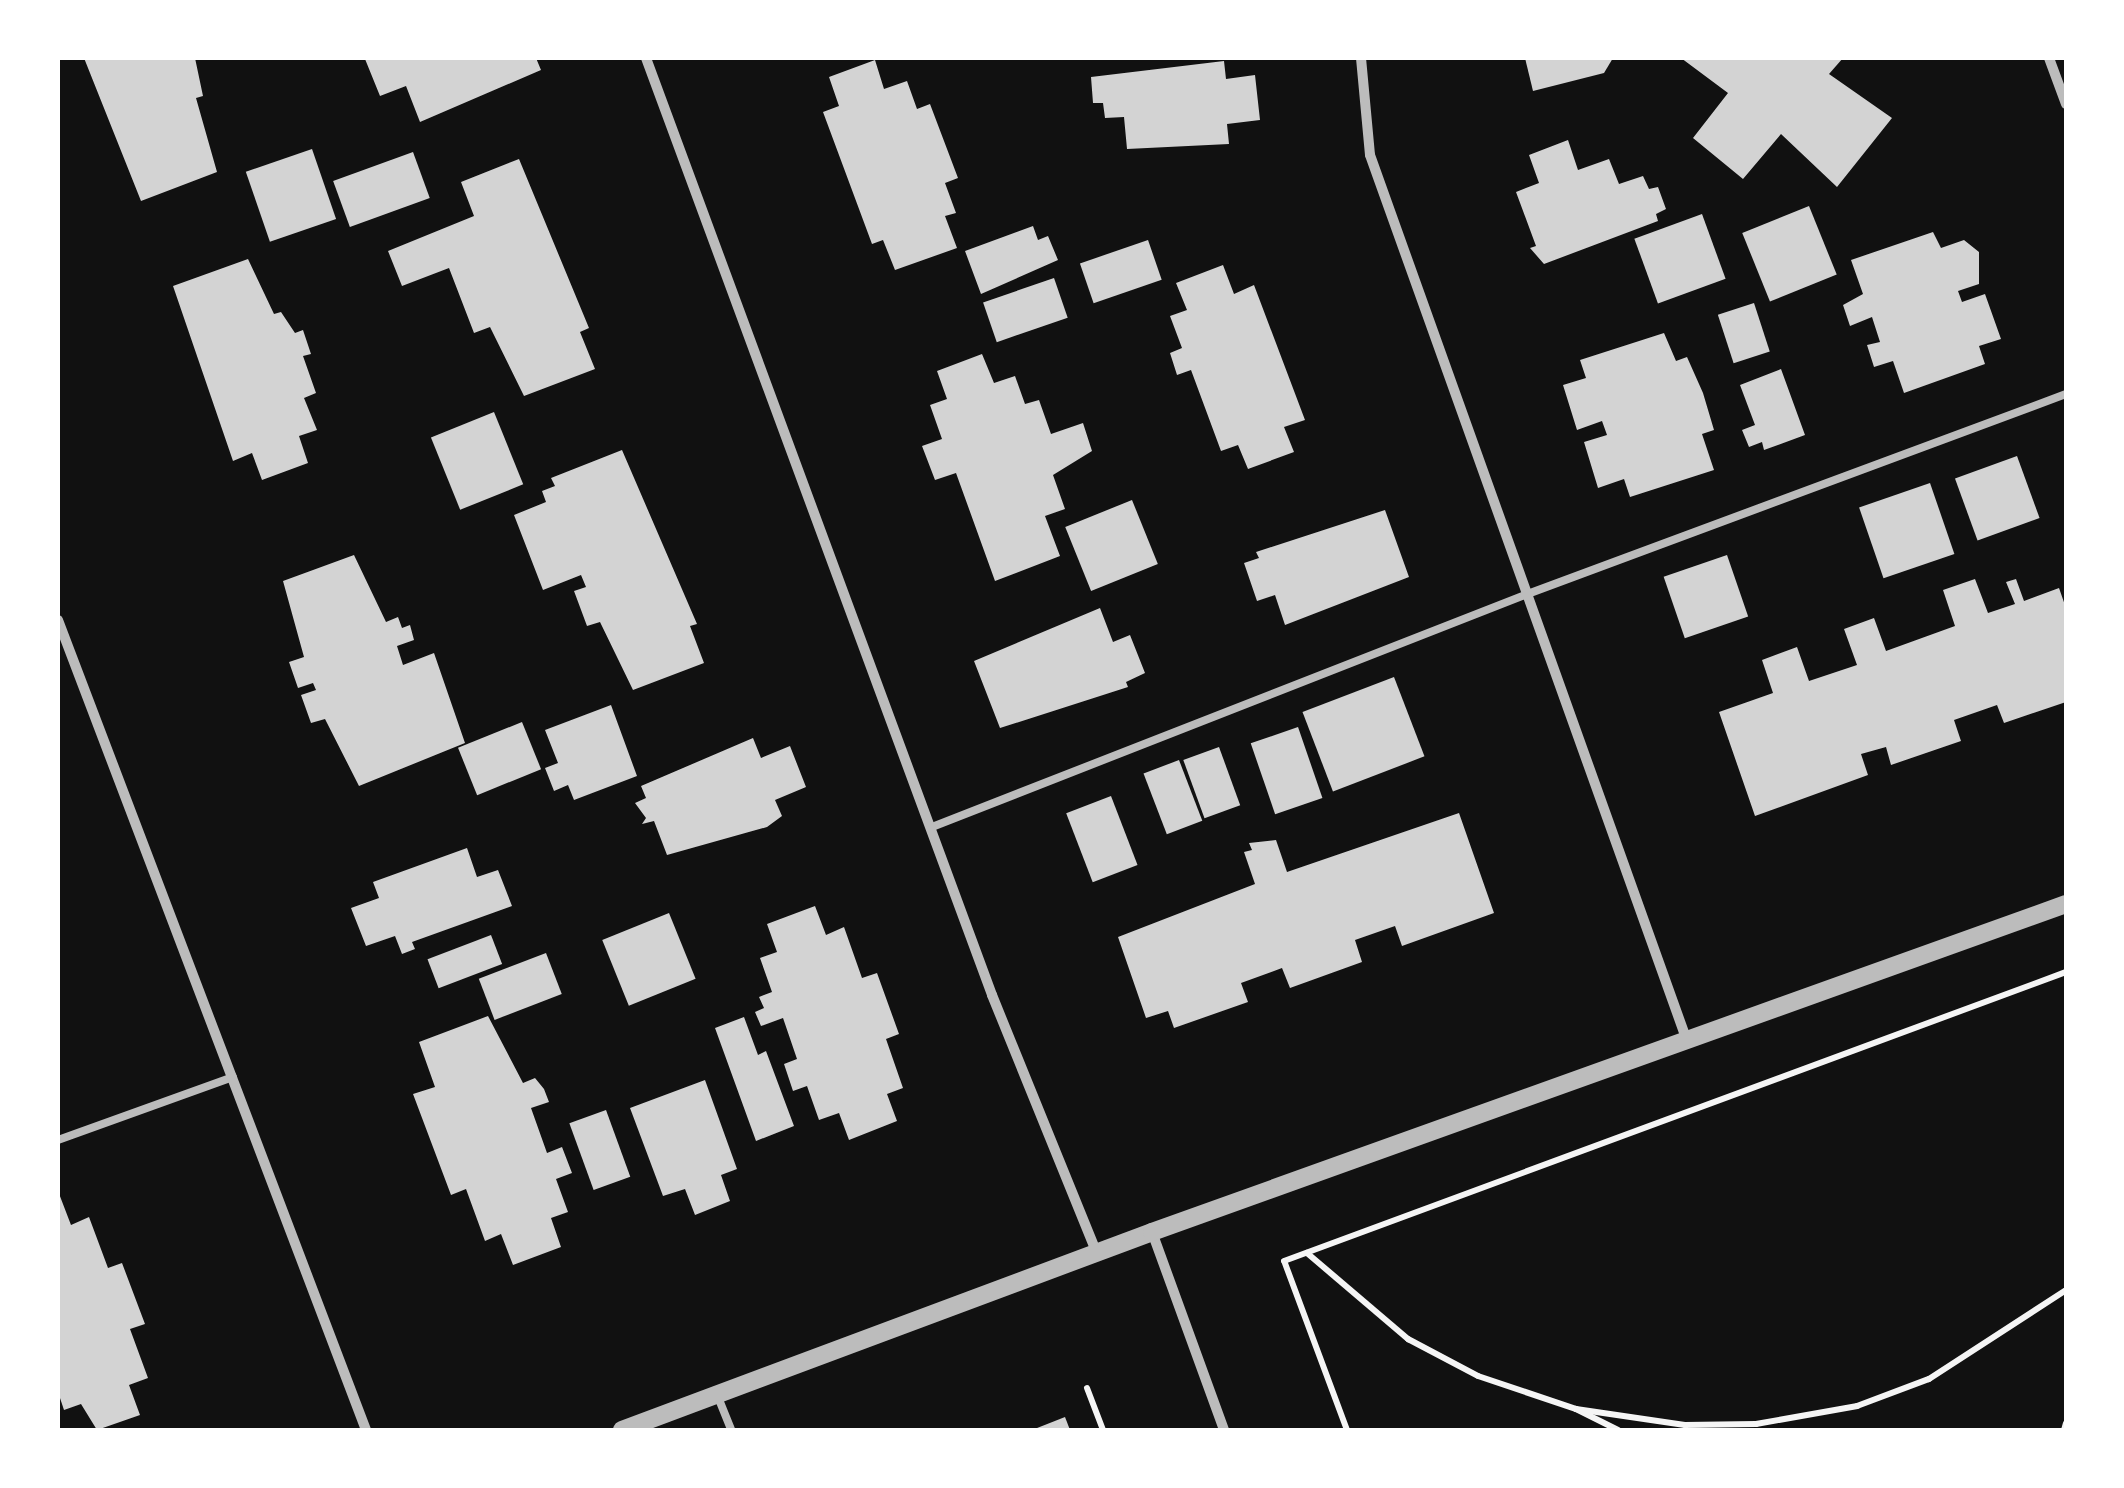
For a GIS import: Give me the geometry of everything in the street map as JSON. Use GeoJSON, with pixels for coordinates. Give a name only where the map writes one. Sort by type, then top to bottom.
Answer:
{"type":"FeatureCollection","features":[{"type":"Feature","properties":{"kind":"street"},"geometry":{"type":"LineString","coordinates":[[646,58],[932,827],[1097,1253]]}},
{"type":"Feature","properties":{"kind":"street"},"geometry":{"type":"LineString","coordinates":[[1361,58],[1370,155],[1687,1042]]}},
{"type":"Feature","properties":{"kind":"street"},"geometry":{"type":"LineString","coordinates":[[2049,58],[2066,104]]}},
{"type":"Feature","properties":{"kind":"street"},"geometry":{"type":"LineString","coordinates":[[58,620],[366,1430]]}},
{"type":"Feature","properties":{"kind":"street"},"geometry":{"type":"LineString","coordinates":[[622,1430],[1152,1232],[2066,904]]}},
{"type":"Feature","properties":{"kind":"street"},"geometry":{"type":"LineString","coordinates":[[1152,1232],[1224,1430]]}},
{"type":"Feature","properties":{"kind":"lane"},"geometry":{"type":"LineString","coordinates":[[932,827],[1525,594],[2066,394]]}},
{"type":"Feature","properties":{"kind":"lane"},"geometry":{"type":"LineString","coordinates":[[58,1140],[233,1077]]}},
{"type":"Feature","properties":{"kind":"lane"},"geometry":{"type":"LineString","coordinates":[[718,1396],[731,1430]]}},
{"type":"Feature","properties":{"kind":"path"},"geometry":{"type":"LineString","coordinates":[[1347,1430],[1284,1262],[2066,972]]}},
{"type":"Feature","properties":{"kind":"path"},"geometry":{"type":"LineString","coordinates":[[1307,1253],[1408,1339],[1478,1376],[1576,1409],[1618,1430]]}},
{"type":"Feature","properties":{"kind":"path"},"geometry":{"type":"LineString","coordinates":[[1576,1409],[1685,1425],[1756,1424],[1857,1406],[1929,1379],[2066,1290]]}},
{"type":"Feature","properties":{"kind":"path"},"geometry":{"type":"LineString","coordinates":[[1088,1388],[1103,1430]]}},
{"type":"Feature","properties":{"kind":"path"},"geometry":{"type":"LineString","coordinates":[[2064,1430],[2066,1423]]}},
{"type":"Feature","properties":{"kind":"building"},"geometry":{"type":"Polygon","coordinates":[[[84,58],[195,58],[203,96],[196,98],[217,172],[141,201],[84,58]]]}},
{"type":"Feature","properties":{"kind":"building"},"geometry":{"type":"Polygon","coordinates":[[[536,58],[541,70],[420,122],[406,86],[380,96],[365,59],[536,58]]]}},
{"type":"Feature","properties":{"kind":"building"},"geometry":{"type":"Polygon","coordinates":[[[1525,58],[1613,58],[1604,73],[1533,91],[1525,58]]]}},
{"type":"Feature","properties":{"kind":"building"},"geometry":{"type":"Polygon","coordinates":[[[1681,58],[1843,58],[1829,74],[1892,118],[1837,187],[1781,134],[1743,179],[1693,138],[1728,93],[1681,58]]]}},
{"type":"Feature","properties":{"kind":"building"},"geometry":{"type":"Polygon","coordinates":[[[875,60],[884,89],[907,81],[917,109],[930,104],[958,178],[945,183],[956,213],[945,216],[957,248],[895,270],[883,240],[872,244],[823,112],[839,106],[829,77],[875,60]]]}},
{"type":"Feature","properties":{"kind":"building"},"geometry":{"type":"Polygon","coordinates":[[[1224,61],[1226,79],[1255,75],[1260,120],[1227,124],[1229,144],[1127,149],[1124,117],[1105,118],[1103,103],[1093,103],[1091,77],[1224,61]]]}},
{"type":"Feature","properties":{"kind":"building"},"geometry":{"type":"Polygon","coordinates":[[[1568,140],[1578,170],[1609,159],[1619,184],[1643,176],[1649,189],[1658,187],[1666,209],[1656,214],[1658,221],[1544,264],[1530,248],[1536,246],[1516,192],[1539,183],[1529,155],[1568,140]]]}},
{"type":"Feature","properties":{"kind":"building"},"geometry":{"type":"Polygon","coordinates":[[[312,149],[336,219],[270,242],[246,172],[312,149]]]}},
{"type":"Feature","properties":{"kind":"building"},"geometry":{"type":"Polygon","coordinates":[[[413,152],[430,198],[350,227],[333,181],[413,152]]]}},
{"type":"Feature","properties":{"kind":"building"},"geometry":{"type":"Polygon","coordinates":[[[519,159],[589,328],[580,332],[595,369],[524,396],[490,327],[474,333],[449,268],[402,286],[388,251],[474,216],[461,182],[519,159]]]}},
{"type":"Feature","properties":{"kind":"building"},"geometry":{"type":"Polygon","coordinates":[[[1809,206],[1837,275],[1770,302],[1742,233],[1809,206]]]}},
{"type":"Feature","properties":{"kind":"building"},"geometry":{"type":"Polygon","coordinates":[[[1702,214],[1726,279],[1658,303],[1634,239],[1702,214]]]}},
{"type":"Feature","properties":{"kind":"building"},"geometry":{"type":"Polygon","coordinates":[[[1033,226],[1038,240],[1048,236],[1058,260],[981,294],[965,251],[1033,226]]]}},
{"type":"Feature","properties":{"kind":"building"},"geometry":{"type":"Polygon","coordinates":[[[1933,232],[1941,248],[1964,240],[1979,252],[1979,284],[1958,291],[1962,302],[1985,294],[2001,339],[1979,346],[1985,364],[1904,393],[1893,361],[1874,367],[1867,345],[1880,342],[1872,317],[1850,326],[1843,305],[1863,294],[1851,260],[1933,232]]]}},
{"type":"Feature","properties":{"kind":"building"},"geometry":{"type":"Polygon","coordinates":[[[1148,240],[1162,280],[1094,303],[1080,263],[1148,240]]]}},
{"type":"Feature","properties":{"kind":"building"},"geometry":{"type":"Polygon","coordinates":[[[248,259],[274,314],[281,312],[295,333],[303,330],[311,354],[303,356],[316,393],[304,398],[317,430],[299,436],[308,463],[262,480],[252,453],[233,461],[173,286],[248,259]]]}},
{"type":"Feature","properties":{"kind":"building"},"geometry":{"type":"Polygon","coordinates":[[[1223,265],[1234,294],[1254,285],[1305,420],[1284,427],[1294,452],[1248,469],[1238,445],[1221,451],[1191,370],[1177,375],[1170,353],[1182,348],[1170,316],[1187,310],[1176,283],[1223,265]]]}},
{"type":"Feature","properties":{"kind":"building"},"geometry":{"type":"Polygon","coordinates":[[[1054,278],[1068,318],[997,342],[983,302],[1054,278]]]}},
{"type":"Feature","properties":{"kind":"building"},"geometry":{"type":"Polygon","coordinates":[[[1754,303],[1770,352],[1734,363],[1718,315],[1754,303]]]}},
{"type":"Feature","properties":{"kind":"building"},"geometry":{"type":"Polygon","coordinates":[[[1664,333],[1676,361],[1687,357],[1703,393],[1714,430],[1702,434],[1714,470],[1630,497],[1624,479],[1598,488],[1584,442],[1607,435],[1602,421],[1577,430],[1563,385],[1586,378],[1580,360],[1664,333]]]}},
{"type":"Feature","properties":{"kind":"building"},"geometry":{"type":"Polygon","coordinates":[[[982,354],[994,383],[1015,376],[1025,404],[1039,400],[1051,434],[1083,423],[1092,451],[1053,475],[1065,509],[1045,516],[1060,556],[995,581],[956,473],[935,480],[922,446],[942,439],[930,405],[947,399],[937,371],[982,354]]]}},
{"type":"Feature","properties":{"kind":"building"},"geometry":{"type":"Polygon","coordinates":[[[1781,369],[1805,435],[1764,450],[1762,442],[1749,447],[1742,430],[1755,425],[1740,385],[1781,369]]]}},
{"type":"Feature","properties":{"kind":"building"},"geometry":{"type":"Polygon","coordinates":[[[494,412],[523,484],[460,510],[431,437],[494,412]]]}},
{"type":"Feature","properties":{"kind":"building"},"geometry":{"type":"Polygon","coordinates":[[[622,450],[697,624],[690,626],[704,663],[633,690],[600,622],[587,626],[574,591],[586,587],[581,575],[543,590],[514,515],[546,502],[542,491],[555,486],[551,478],[622,450]]]}},
{"type":"Feature","properties":{"kind":"building"},"geometry":{"type":"Polygon","coordinates":[[[2017,456],[2040,518],[1978,541],[1955,479],[2017,456]]]}},
{"type":"Feature","properties":{"kind":"building"},"geometry":{"type":"Polygon","coordinates":[[[1930,483],[1954,554],[1884,578],[1859,507],[1930,483]]]}},
{"type":"Feature","properties":{"kind":"building"},"geometry":{"type":"Polygon","coordinates":[[[1132,500],[1158,564],[1091,591],[1065,527],[1132,500]]]}},
{"type":"Feature","properties":{"kind":"building"},"geometry":{"type":"Polygon","coordinates":[[[1385,510],[1409,577],[1285,625],[1275,595],[1257,601],[1244,563],[1259,558],[1256,552],[1385,510]]]}},
{"type":"Feature","properties":{"kind":"building"},"geometry":{"type":"Polygon","coordinates":[[[354,555],[386,622],[398,617],[402,628],[410,625],[414,640],[397,646],[403,665],[434,653],[465,743],[359,786],[325,719],[311,723],[301,695],[316,690],[313,683],[298,688],[289,662],[304,657],[283,581],[354,555]]]}},
{"type":"Feature","properties":{"kind":"building"},"geometry":{"type":"Polygon","coordinates":[[[1727,555],[1748,616],[1685,638],[1664,577],[1727,555]]]}},
{"type":"Feature","properties":{"kind":"building"},"geometry":{"type":"Polygon","coordinates":[[[1975,579],[1988,613],[2015,604],[2006,582],[2016,579],[2024,601],[2059,588],[2066,608],[2066,702],[2004,723],[1997,705],[1954,720],[1961,741],[1891,765],[1886,747],[1861,754],[1868,775],[1755,816],[1719,712],[1773,693],[1762,660],[1797,647],[1809,681],[1857,665],[1844,629],[1874,618],[1886,651],[1955,626],[1943,590],[1975,579]]]}},
{"type":"Feature","properties":{"kind":"building"},"geometry":{"type":"Polygon","coordinates":[[[1100,608],[1113,642],[1130,635],[1145,673],[1126,682],[1128,687],[1000,728],[974,661],[1100,608]]]}},
{"type":"Feature","properties":{"kind":"building"},"geometry":{"type":"Polygon","coordinates":[[[1394,677],[1424,756],[1333,791],[1303,712],[1394,677]]]}},
{"type":"Feature","properties":{"kind":"building"},"geometry":{"type":"Polygon","coordinates":[[[611,705],[637,776],[574,800],[568,785],[554,791],[545,768],[558,763],[545,730],[611,705]]]}},
{"type":"Feature","properties":{"kind":"building"},"geometry":{"type":"Polygon","coordinates":[[[522,722],[541,769],[477,795],[458,748],[522,722]]]}},
{"type":"Feature","properties":{"kind":"building"},"geometry":{"type":"Polygon","coordinates":[[[1298,727],[1322,798],[1275,814],[1251,743],[1298,727]]]}},
{"type":"Feature","properties":{"kind":"building"},"geometry":{"type":"Polygon","coordinates":[[[753,738],[761,758],[790,746],[806,787],[775,800],[782,816],[767,827],[667,855],[654,821],[642,824],[646,818],[635,803],[646,798],[641,786],[753,738]]]}},
{"type":"Feature","properties":{"kind":"building"},"geometry":{"type":"Polygon","coordinates":[[[1219,747],[1240,805],[1204,818],[1183,760],[1219,747]]]}},
{"type":"Feature","properties":{"kind":"building"},"geometry":{"type":"Polygon","coordinates":[[[1179,760],[1202,821],[1167,834],[1144,774],[1179,760]]]}},
{"type":"Feature","properties":{"kind":"building"},"geometry":{"type":"Polygon","coordinates":[[[1111,796],[1138,865],[1093,882],[1066,813],[1111,796]]]}},
{"type":"Feature","properties":{"kind":"building"},"geometry":{"type":"Polygon","coordinates":[[[1459,813],[1494,913],[1402,946],[1395,926],[1355,940],[1362,962],[1290,988],[1282,968],[1241,983],[1248,1002],[1174,1028],[1168,1011],[1146,1018],[1118,937],[1255,884],[1244,852],[1252,850],[1249,843],[1276,840],[1287,872],[1459,813]]]}},
{"type":"Feature","properties":{"kind":"building"},"geometry":{"type":"Polygon","coordinates":[[[467,848],[477,877],[498,870],[512,906],[412,942],[415,949],[402,954],[395,936],[366,946],[351,908],[379,898],[373,882],[467,848]]]}},
{"type":"Feature","properties":{"kind":"building"},"geometry":{"type":"Polygon","coordinates":[[[815,906],[826,935],[844,927],[862,978],[877,973],[899,1034],[886,1039],[903,1088],[887,1094],[897,1121],[849,1140],[839,1113],[819,1120],[807,1086],[793,1091],[784,1064],[797,1059],[783,1018],[761,1026],[755,1012],[764,1008],[759,997],[772,992],[760,958],[777,952],[767,924],[815,906]]]}},
{"type":"Feature","properties":{"kind":"building"},"geometry":{"type":"Polygon","coordinates":[[[669,913],[696,979],[629,1006],[602,940],[669,913]]]}},
{"type":"Feature","properties":{"kind":"building"},"geometry":{"type":"Polygon","coordinates":[[[491,935],[502,964],[439,988],[428,959],[491,935]]]}},
{"type":"Feature","properties":{"kind":"building"},"geometry":{"type":"Polygon","coordinates":[[[546,953],[562,994],[495,1020],[479,979],[546,953]]]}},
{"type":"Feature","properties":{"kind":"building"},"geometry":{"type":"Polygon","coordinates":[[[488,1016],[523,1083],[535,1078],[544,1089],[549,1102],[531,1108],[547,1153],[562,1147],[572,1173],[556,1179],[568,1212],[551,1218],[561,1247],[513,1265],[501,1234],[485,1241],[466,1189],[451,1195],[413,1094],[435,1087],[419,1042],[488,1016]]]}},
{"type":"Feature","properties":{"kind":"building"},"geometry":{"type":"Polygon","coordinates":[[[744,1017],[758,1055],[766,1051],[794,1126],[756,1141],[715,1028],[744,1017]]]}},
{"type":"Feature","properties":{"kind":"building"},"geometry":{"type":"Polygon","coordinates":[[[705,1080],[737,1169],[721,1175],[730,1201],[695,1215],[685,1189],[663,1196],[630,1108],[705,1080]]]}},
{"type":"Feature","properties":{"kind":"building"},"geometry":{"type":"Polygon","coordinates":[[[606,1110],[630,1177],[594,1190],[569,1123],[606,1110]]]}},
{"type":"Feature","properties":{"kind":"building"},"geometry":{"type":"Polygon","coordinates":[[[58,1191],[71,1225],[89,1217],[108,1268],[122,1263],[145,1324],[130,1329],[148,1378],[129,1385],[140,1415],[97,1430],[81,1404],[64,1410],[58,1392],[58,1191]]]}},
{"type":"Feature","properties":{"kind":"building"},"geometry":{"type":"Polygon","coordinates":[[[1065,1417],[1070,1430],[1032,1430],[1065,1417]]]}}]}
